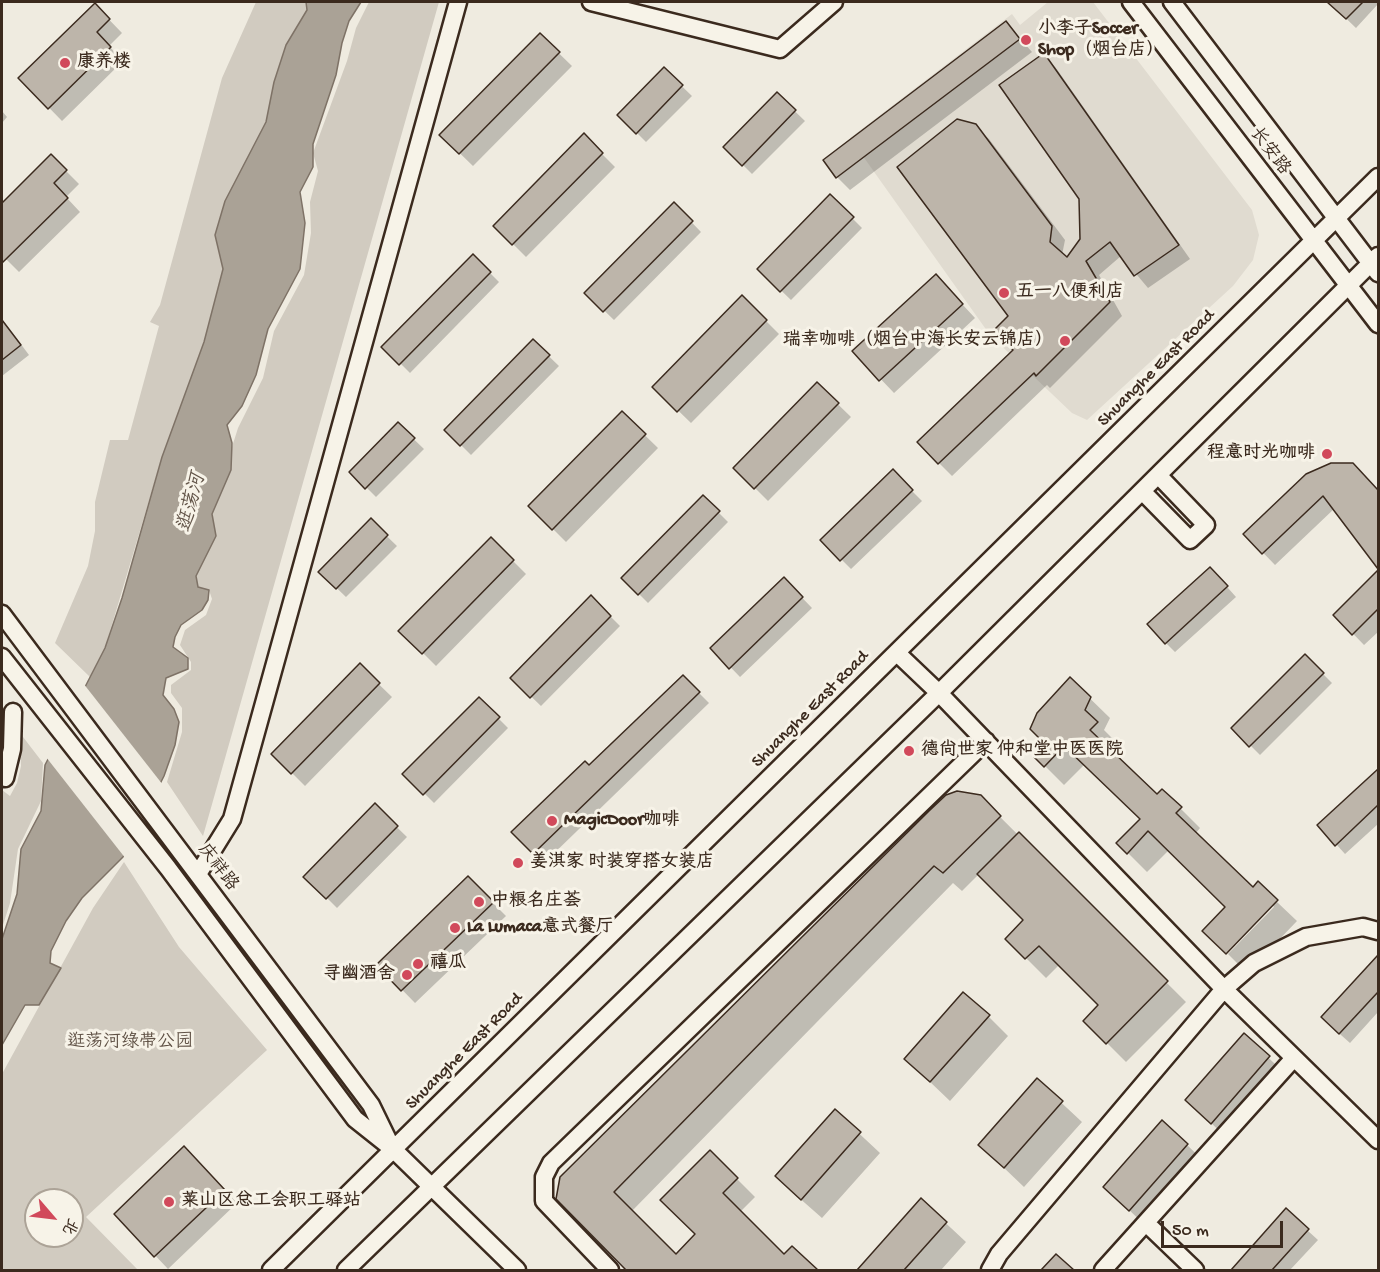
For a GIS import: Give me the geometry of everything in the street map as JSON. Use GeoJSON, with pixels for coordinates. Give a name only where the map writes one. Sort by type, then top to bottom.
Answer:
{"type":"FeatureCollection","features":[{"type":"Feature","properties":{"kind":"street"},"geometry":{"type":"LineString","coordinates":[[198,874],[232,819],[458,2]]}},
{"type":"Feature","properties":{"kind":"street"},"geometry":{"type":"LineString","coordinates":[[591,2],[780,49],[834,2]]}},
{"type":"Feature","properties":{"kind":"street","name":"长安路"},"geometry":{"type":"LineString","coordinates":[[1131,2],[1378,324]]}},
{"type":"Feature","properties":{"kind":"street","name":"长安路"},"geometry":{"type":"LineString","coordinates":[[1172,2],[1336,218],[1376,264]]}},
{"type":"Feature","properties":{"kind":"street","name":"Shuanghe East Road"},"geometry":{"type":"LineString","coordinates":[[271,1270],[1378,177]]}},
{"type":"Feature","properties":{"kind":"street"},"geometry":{"type":"LineString","coordinates":[[346,1270],[939,693],[1349,285],[1376,264]]}},
{"type":"Feature","properties":{"kind":"street"},"geometry":{"type":"LineString","coordinates":[[1142,491],[1190,540],[1206,525],[1158,475]]}},
{"type":"Feature","properties":{"kind":"street","name":"庆祥路"},"geometry":{"type":"LineString","coordinates":[[2,614],[371,1105],[394,1150]]}},
{"type":"Feature","properties":{"kind":"street"},"geometry":{"type":"LineString","coordinates":[[897,653],[986,741],[1224,989],[1378,1140]]}},
{"type":"Feature","properties":{"kind":"street","name":"庆祥路"},"geometry":{"type":"LineString","coordinates":[[2,657],[156,853],[356,1119],[394,1150],[517,1270]]}},
{"type":"Feature","properties":{"kind":"street"},"geometry":{"type":"LineString","coordinates":[[2,777],[5,778],[12,749],[13,712]]}},
{"type":"Feature","properties":{"kind":"street"},"geometry":{"type":"LineString","coordinates":[[610,1270],[544,1201],[544,1178],[551,1163],[986,741]]}},
{"type":"Feature","properties":{"kind":"street"},"geometry":{"type":"LineString","coordinates":[[990,1270],[999,1254],[1224,989],[1254,963],[1306,937],[1364,927],[1378,931]]}},
{"type":"Feature","properties":{"kind":"street"},"geometry":{"type":"LineString","coordinates":[[1103,1270],[1294,1058]]}},
{"type":"Feature","properties":{"kind":"street"},"geometry":{"type":"LineString","coordinates":[[1146,1223],[1195,1270]]}},
{"type":"Feature","properties":{"kind":"shaded area"},"geometry":{"type":"Polygon","coordinates":[[[1048,2],[1093,2],[1252,210],[1259,235],[1253,260],[1233,286],[1087,420],[1072,413],[990,335],[850,138],[1012,14],[1020,25],[1048,2]]]}},
{"type":"Feature","properties":{"kind":"green space"},"geometry":{"type":"Polygon","coordinates":[[[256,2],[306,2],[308,9],[286,45],[274,82],[266,122],[215,235],[223,269],[204,342],[162,457],[105,648],[90,677],[55,643],[88,566],[95,531],[95,502],[110,440],[128,440],[159,326],[150,322],[160,305],[222,78],[256,2]]]}},
{"type":"Feature","properties":{"kind":"green space"},"geometry":{"type":"Polygon","coordinates":[[[369,2],[439,2],[203,836],[167,782],[182,732],[182,708],[171,693],[171,685],[191,670],[191,662],[180,645],[185,630],[206,615],[212,599],[209,590],[198,587],[196,576],[216,536],[212,514],[231,470],[232,447],[238,428],[263,378],[274,331],[304,275],[311,233],[310,202],[318,171],[313,153],[347,61],[356,28],[369,2]]]}},
{"type":"Feature","properties":{"kind":"green space"},"geometry":{"type":"Polygon","coordinates":[[[20,733],[43,763],[41,801],[18,849],[10,903],[2,928],[2,790],[10,796],[17,783],[21,766],[20,733]]]}},
{"type":"Feature","properties":{"kind":"green space","name":"逛荡河绿带公园"},"geometry":{"type":"Polygon","coordinates":[[[124,862],[179,947],[267,1050],[86,1217],[138,1270],[2,1270],[2,1074],[93,908],[124,862]]]}},
{"type":"Feature","properties":{"kind":"water","name":"逛荡河"},"geometry":{"type":"Polygon","coordinates":[[[306,2],[361,2],[349,21],[336,75],[313,144],[313,167],[300,192],[305,223],[300,269],[268,329],[256,375],[242,406],[227,425],[232,443],[231,470],[212,514],[216,536],[196,576],[198,587],[209,590],[208,600],[202,610],[181,625],[175,637],[173,647],[188,658],[188,669],[166,678],[163,695],[174,709],[179,722],[175,745],[164,776],[123,857],[82,898],[66,921],[51,951],[50,963],[61,968],[39,1005],[25,1005],[2,1045],[2,939],[17,894],[21,849],[41,811],[45,765],[105,648],[122,598],[162,457],[204,342],[223,269],[215,235],[225,201],[266,122],[274,82],[286,45],[307,10],[306,2]]]}},
{"type":"Feature","properties":{"kind":"pier"},"geometry":{"type":"Polygon","coordinates":[[[83,683],[163,785],[126,859],[46,757],[83,683]]]}},
{"type":"Feature","properties":{"kind":"building"},"geometry":{"type":"Polygon","coordinates":[[[1327,2],[1363,2],[1346,19],[1327,2]]]}},
{"type":"Feature","properties":{"kind":"building","name":"康养楼"},"geometry":{"type":"Polygon","coordinates":[[[95,3],[110,19],[97,32],[111,47],[48,109],[18,78],[95,3]]]}},
{"type":"Feature","properties":{"kind":"building"},"geometry":{"type":"Polygon","coordinates":[[[1006,21],[1020,39],[836,178],[823,160],[1006,21]]]}},
{"type":"Feature","properties":{"kind":"building"},"geometry":{"type":"Polygon","coordinates":[[[540,33],[560,52],[459,154],[439,135],[540,33]]]}},
{"type":"Feature","properties":{"kind":"building"},"geometry":{"type":"Polygon","coordinates":[[[1044,53],[1179,245],[1134,276],[1110,242],[1086,261],[1110,302],[1036,376],[1034,373],[938,464],[917,442],[1013,350],[995,329],[1008,316],[897,167],[957,119],[976,124],[1052,226],[1050,242],[1067,257],[1080,239],[1079,199],[999,85],[1044,53]]]}},
{"type":"Feature","properties":{"kind":"building"},"geometry":{"type":"Polygon","coordinates":[[[664,67],[683,85],[636,134],[617,115],[664,67]]]}},
{"type":"Feature","properties":{"kind":"building"},"geometry":{"type":"Polygon","coordinates":[[[777,92],[796,110],[742,166],[723,147],[777,92]]]}},
{"type":"Feature","properties":{"kind":"building"},"geometry":{"type":"Polygon","coordinates":[[[584,133],[603,153],[512,245],[493,226],[584,133]]]}},
{"type":"Feature","properties":{"kind":"building"},"geometry":{"type":"Polygon","coordinates":[[[51,154],[67,170],[54,183],[68,198],[2,263],[2,203],[51,154]]]}},
{"type":"Feature","properties":{"kind":"building"},"geometry":{"type":"Polygon","coordinates":[[[830,194],[854,217],[780,292],[757,269],[830,194]]]}},
{"type":"Feature","properties":{"kind":"building"},"geometry":{"type":"Polygon","coordinates":[[[674,202],[693,221],[603,312],[584,293],[674,202]]]}},
{"type":"Feature","properties":{"kind":"building"},"geometry":{"type":"Polygon","coordinates":[[[473,254],[491,272],[399,365],[381,347],[473,254]]]}},
{"type":"Feature","properties":{"kind":"building"},"geometry":{"type":"Polygon","coordinates":[[[936,274],[963,304],[879,381],[852,351],[936,274]]]}},
{"type":"Feature","properties":{"kind":"building"},"geometry":{"type":"Polygon","coordinates":[[[742,295],[767,320],[677,412],[652,387],[742,295]]]}},
{"type":"Feature","properties":{"kind":"building"},"geometry":{"type":"Polygon","coordinates":[[[2,320],[21,345],[2,360],[2,320]]]}},
{"type":"Feature","properties":{"kind":"building"},"geometry":{"type":"Polygon","coordinates":[[[533,339],[550,355],[460,446],[444,430],[533,339]]]}},
{"type":"Feature","properties":{"kind":"building"},"geometry":{"type":"Polygon","coordinates":[[[817,382],[839,403],[754,489],[733,468],[817,382]]]}},
{"type":"Feature","properties":{"kind":"building"},"geometry":{"type":"Polygon","coordinates":[[[622,411],[646,434],[552,530],[528,506],[622,411]]]}},
{"type":"Feature","properties":{"kind":"building"},"geometry":{"type":"Polygon","coordinates":[[[398,422],[415,438],[365,489],[349,472],[398,422]]]}},
{"type":"Feature","properties":{"kind":"building"},"geometry":{"type":"Polygon","coordinates":[[[1331,463],[1353,463],[1378,490],[1378,569],[1323,496],[1262,554],[1243,534],[1306,474],[1331,463]]]}},
{"type":"Feature","properties":{"kind":"building"},"geometry":{"type":"Polygon","coordinates":[[[893,469],[913,490],[840,561],[820,540],[893,469]]]}},
{"type":"Feature","properties":{"kind":"building"},"geometry":{"type":"Polygon","coordinates":[[[703,495],[720,511],[638,595],[621,578],[703,495]]]}},
{"type":"Feature","properties":{"kind":"building"},"geometry":{"type":"Polygon","coordinates":[[[371,518],[388,535],[336,589],[318,572],[371,518]]]}},
{"type":"Feature","properties":{"kind":"building"},"geometry":{"type":"Polygon","coordinates":[[[491,537],[514,560],[422,654],[398,631],[491,537]]]}},
{"type":"Feature","properties":{"kind":"building"},"geometry":{"type":"Polygon","coordinates":[[[1210,567],[1228,586],[1165,644],[1147,624],[1210,567]]]}},
{"type":"Feature","properties":{"kind":"building"},"geometry":{"type":"Polygon","coordinates":[[[1378,570],[1378,609],[1352,635],[1333,615],[1378,570]]]}},
{"type":"Feature","properties":{"kind":"building"},"geometry":{"type":"Polygon","coordinates":[[[784,577],[803,597],[729,669],[710,648],[784,577]]]}},
{"type":"Feature","properties":{"kind":"building"},"geometry":{"type":"Polygon","coordinates":[[[591,595],[611,616],[530,698],[510,678],[591,595]]]}},
{"type":"Feature","properties":{"kind":"building"},"geometry":{"type":"Polygon","coordinates":[[[1305,654],[1324,673],[1249,747],[1231,728],[1305,654]]]}},
{"type":"Feature","properties":{"kind":"building"},"geometry":{"type":"Polygon","coordinates":[[[360,663],[380,683],[291,774],[271,754],[360,663]]]}},
{"type":"Feature","properties":{"kind":"building"},"geometry":{"type":"Polygon","coordinates":[[[683,675],[700,692],[533,854],[511,832],[585,761],[589,765],[683,675]]]}},
{"type":"Feature","properties":{"kind":"building"},"geometry":{"type":"Polygon","coordinates":[[[1070,677],[1091,697],[1085,710],[1098,722],[1090,730],[1157,794],[1162,789],[1182,807],[1176,813],[1253,887],[1258,881],[1278,900],[1226,954],[1202,931],[1225,907],[1148,831],[1127,854],[1116,843],[1140,819],[1064,746],[1044,767],[1034,757],[1046,745],[1030,729],[1037,713],[1070,677]]]}},
{"type":"Feature","properties":{"kind":"building"},"geometry":{"type":"Polygon","coordinates":[[[479,697],[500,717],[423,795],[402,774],[479,697]]]}},
{"type":"Feature","properties":{"kind":"building"},"geometry":{"type":"Polygon","coordinates":[[[1378,769],[1378,805],[1335,846],[1317,825],[1378,769]]]}},
{"type":"Feature","properties":{"kind":"building"},"geometry":{"type":"Polygon","coordinates":[[[957,791],[981,795],[1001,816],[943,873],[934,866],[614,1192],[676,1254],[695,1234],[660,1200],[710,1150],[738,1178],[723,1193],[784,1254],[792,1246],[818,1270],[626,1270],[556,1199],[560,1177],[929,811],[946,795],[957,791]]]}},
{"type":"Feature","properties":{"kind":"building"},"geometry":{"type":"Polygon","coordinates":[[[375,803],[398,826],[326,899],[303,877],[375,803]]]}},
{"type":"Feature","properties":{"kind":"building"},"geometry":{"type":"Polygon","coordinates":[[[1019,832],[1168,981],[1106,1044],[1083,1021],[1098,1005],[1039,946],[1025,959],[1005,939],[1023,920],[977,874],[1019,832]]]}},
{"type":"Feature","properties":{"kind":"building"},"geometry":{"type":"Polygon","coordinates":[[[468,876],[494,902],[401,991],[376,965],[468,876]]]}},
{"type":"Feature","properties":{"kind":"building"},"geometry":{"type":"Polygon","coordinates":[[[1378,955],[1378,992],[1339,1034],[1321,1017],[1378,955]]]}},
{"type":"Feature","properties":{"kind":"building"},"geometry":{"type":"Polygon","coordinates":[[[963,992],[990,1015],[930,1082],[904,1059],[963,992]]]}},
{"type":"Feature","properties":{"kind":"building"},"geometry":{"type":"Polygon","coordinates":[[[1244,1033],[1270,1056],[1211,1124],[1185,1100],[1244,1033]]]}},
{"type":"Feature","properties":{"kind":"building"},"geometry":{"type":"Polygon","coordinates":[[[1037,1078],[1063,1101],[1004,1168],[978,1145],[1037,1078]]]}},
{"type":"Feature","properties":{"kind":"building"},"geometry":{"type":"Polygon","coordinates":[[[835,1109],[861,1132],[801,1200],[775,1176],[835,1109]]]}},
{"type":"Feature","properties":{"kind":"building"},"geometry":{"type":"Polygon","coordinates":[[[1162,1120],[1188,1144],[1129,1211],[1103,1187],[1162,1120]]]}},
{"type":"Feature","properties":{"kind":"building","name":"莱山区总工会职工驿站"},"geometry":{"type":"Polygon","coordinates":[[[184,1146],[225,1190],[154,1257],[114,1214],[184,1146]]]}},
{"type":"Feature","properties":{"kind":"building"},"geometry":{"type":"Polygon","coordinates":[[[921,1198],[947,1222],[904,1270],[857,1270],[921,1198]]]}},
{"type":"Feature","properties":{"kind":"building"},"geometry":{"type":"Polygon","coordinates":[[[1286,1208],[1309,1229],[1272,1270],[1231,1270],[1286,1208]]]}},
{"type":"Feature","properties":{"kind":"building"},"geometry":{"type":"Polygon","coordinates":[[[1056,1254],[1074,1270],[1041,1270],[1056,1254]]]}},
{"type":"Feature","properties":{"kind":"place","name":"小李子Soccer Shop（烟台店）"},"geometry":{"type":"Point","coordinates":[1026,40]}},
{"type":"Feature","properties":{"kind":"place","name":"康养楼"},"geometry":{"type":"Point","coordinates":[65,63]}},
{"type":"Feature","properties":{"kind":"place","name":"五一八便利店"},"geometry":{"type":"Point","coordinates":[1004,293]}},
{"type":"Feature","properties":{"kind":"place","name":"瑞幸咖啡（烟台中海长安云锦店）"},"geometry":{"type":"Point","coordinates":[1065,341]}},
{"type":"Feature","properties":{"kind":"place","name":"程意时光咖啡"},"geometry":{"type":"Point","coordinates":[1327,454]}},
{"type":"Feature","properties":{"kind":"place","name":"德尚世家 仲和堂中医医院"},"geometry":{"type":"Point","coordinates":[909,751]}},
{"type":"Feature","properties":{"kind":"place","name":"MagicDoor咖啡"},"geometry":{"type":"Point","coordinates":[552,821]}},
{"type":"Feature","properties":{"kind":"place","name":"姜淇家 时装穿搭女装店"},"geometry":{"type":"Point","coordinates":[518,863]}},
{"type":"Feature","properties":{"kind":"place","name":"中粮名庄荟"},"geometry":{"type":"Point","coordinates":[479,902]}},
{"type":"Feature","properties":{"kind":"place","name":"La Lumaca意式餐厅"},"geometry":{"type":"Point","coordinates":[455,928]}},
{"type":"Feature","properties":{"kind":"place","name":"禧瓜"},"geometry":{"type":"Point","coordinates":[418,964]}},
{"type":"Feature","properties":{"kind":"place","name":"寻幽酒舍"},"geometry":{"type":"Point","coordinates":[407,975]}},
{"type":"Feature","properties":{"kind":"place","name":"莱山区总工会职工驿站"},"geometry":{"type":"Point","coordinates":[169,1202]}}]}
